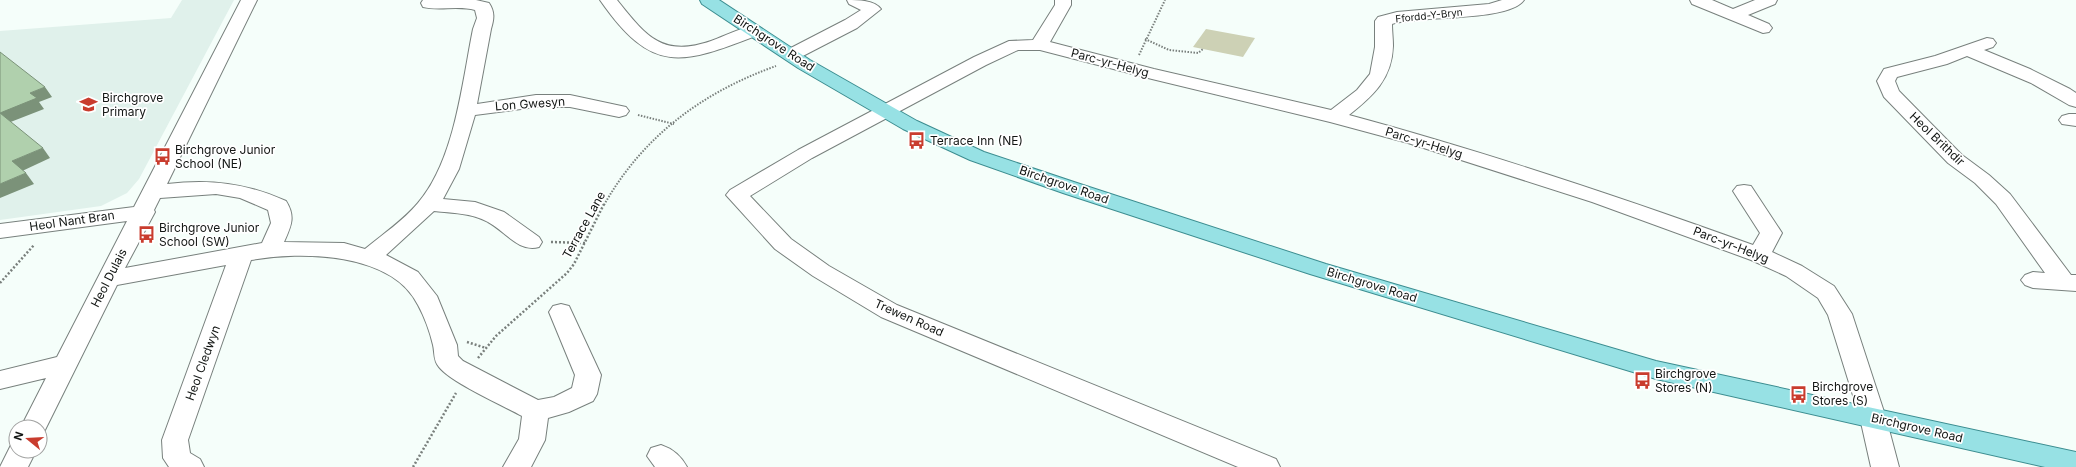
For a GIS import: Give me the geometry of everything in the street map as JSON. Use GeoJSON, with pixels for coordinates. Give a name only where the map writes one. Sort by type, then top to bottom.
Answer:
{"type":"FeatureCollection","features":[{"type":"Feature","properties":{"kind":"main road","name":"Birchgrove Road"},"geometry":{"type":"LineString","coordinates":[[708,0],[752,31],[794,57],[910,125],[977,156],[1318,269],[1656,370],[2076,463]]}},
{"type":"Feature","properties":{"kind":"street","name":"Heol Dulais"},"geometry":{"type":"LineString","coordinates":[[38,419],[249,0]]}},
{"type":"Feature","properties":{"kind":"street"},"geometry":{"type":"LineString","coordinates":[[369,257],[428,204],[445,180],[458,147],[482,29],[486,18],[482,7],[469,2],[454,0],[430,3]]}},
{"type":"Feature","properties":{"kind":"street"},"geometry":{"type":"LineString","coordinates":[[608,0],[624,20],[653,47],[671,53],[692,52],[752,31]]}},
{"type":"Feature","properties":{"kind":"street"},"geometry":{"type":"LineString","coordinates":[[794,57],[851,24],[872,9],[855,0]]}},
{"type":"Feature","properties":{"kind":"street"},"geometry":{"type":"LineString","coordinates":[[1040,45],[1043,36],[1063,5],[1063,0]]}},
{"type":"Feature","properties":{"kind":"street","name":"Ffordd-Y-Bryn"},"geometry":{"type":"LineString","coordinates":[[1335,117],[1364,94],[1379,74],[1384,47],[1384,21],[1397,17],[1489,9],[1503,6],[1516,0]]}},
{"type":"Feature","properties":{"kind":"street"},"geometry":{"type":"LineString","coordinates":[[1698,0],[1763,28]]}},
{"type":"Feature","properties":{"kind":"street"},"geometry":{"type":"LineString","coordinates":[[1734,15],[1769,0]]}},
{"type":"Feature","properties":{"kind":"street","name":"Heol Brithdir"},"geometry":{"type":"LineString","coordinates":[[1987,43],[1941,60],[1890,73],[1886,81],[1891,93],[1955,159],[1982,179],[2003,200],[2070,282]]}},
{"type":"Feature","properties":{"kind":"street","name":"Parc-yr-Helyg"},"geometry":{"type":"LineString","coordinates":[[887,111],[980,61],[1015,45],[1040,45],[1131,69],[1335,117],[1415,139],[1599,197],[1759,255],[1794,271],[1826,292],[1840,314],[1873,418]]}},
{"type":"Feature","properties":{"kind":"street"},"geometry":{"type":"LineString","coordinates":[[1967,50],[2010,68],[2067,95],[2076,101]]}},
{"type":"Feature","properties":{"kind":"street","name":"Lon Gwesyn"},"geometry":{"type":"LineString","coordinates":[[465,111],[536,101],[570,101],[619,111]]}},
{"type":"Feature","properties":{"kind":"street","name":"Trewen Road"},"geometry":{"type":"LineString","coordinates":[[887,111],[805,154],[737,195],[782,244],[821,272],[889,311],[1266,467]]}},
{"type":"Feature","properties":{"kind":"street"},"geometry":{"type":"LineString","coordinates":[[147,202],[203,187],[228,188],[257,195],[278,206],[282,223],[270,249]]}},
{"type":"Feature","properties":{"kind":"street"},"geometry":{"type":"LineString","coordinates":[[1744,191],[1771,233],[1759,255]]}},
{"type":"Feature","properties":{"kind":"street","name":"Heol Nant Bran"},"geometry":{"type":"LineString","coordinates":[[4,234],[147,202]]}},
{"type":"Feature","properties":{"kind":"street"},"geometry":{"type":"LineString","coordinates":[[428,204],[475,209],[496,217],[531,242]]}},
{"type":"Feature","properties":{"kind":"street"},"geometry":{"type":"LineString","coordinates":[[108,279],[270,249],[344,250],[369,257],[378,260],[410,277],[429,302],[445,345],[446,359],[454,368],[536,411],[560,406],[584,394],[588,374],[561,312]]}},
{"type":"Feature","properties":{"kind":"street","name":"Heol Cledwyn"},"geometry":{"type":"LineString","coordinates":[[190,467],[177,458],[175,440],[241,255]]}},
{"type":"Feature","properties":{"kind":"street","name":"Heol Brithdir"},"geometry":{"type":"LineString","coordinates":[[2033,280],[2070,282]]}},
{"type":"Feature","properties":{"kind":"street"},"geometry":{"type":"LineString","coordinates":[[0,380],[66,364]]}},
{"type":"Feature","properties":{"kind":"street"},"geometry":{"type":"LineString","coordinates":[[517,467],[532,440],[536,411]]}},
{"type":"Feature","properties":{"kind":"street"},"geometry":{"type":"LineString","coordinates":[[1873,418],[1886,467]]}},
{"type":"Feature","properties":{"kind":"path"},"geometry":{"type":"LineString","coordinates":[[1131,69],[1165,0]]}},
{"type":"Feature","properties":{"kind":"path"},"geometry":{"type":"LineString","coordinates":[[1145,39],[1169,50],[1198,53],[1203,49]]}},
{"type":"Feature","properties":{"kind":"path","name":"Terrace Lane"},"geometry":{"type":"LineString","coordinates":[[413,467],[467,375],[496,336],[567,273],[622,177],[640,154],[658,135],[716,91],[740,79],[794,57]]}},
{"type":"Feature","properties":{"kind":"path"},"geometry":{"type":"LineString","coordinates":[[619,111],[626,110],[674,124]]}},
{"type":"Feature","properties":{"kind":"path"},"geometry":{"type":"LineString","coordinates":[[0,284],[24,258],[48,225]]}},
{"type":"Feature","properties":{"kind":"path"},"geometry":{"type":"LineString","coordinates":[[531,242],[585,243]]}},
{"type":"Feature","properties":{"kind":"shaded area","name":"Birchgrove Primary"},"geometry":{"type":"Polygon","coordinates":[[[182,0],[234,0],[139,179],[127,193],[101,206],[0,220],[0,31],[171,18],[182,0]]]}},
{"type":"Feature","properties":{"kind":"green space"},"geometry":{"type":"Polygon","coordinates":[[[1206,29],[1255,38],[1243,57],[1193,47],[1206,29]]]}},
{"type":"Feature","properties":{"kind":"building"},"geometry":{"type":"Polygon","coordinates":[[[0,52],[45,87],[30,93],[37,98],[0,113],[0,52]]]}},
{"type":"Feature","properties":{"kind":"building"},"geometry":{"type":"Polygon","coordinates":[[[0,113],[43,148],[12,161],[26,173],[0,184],[0,113]]]}},
{"type":"Feature","properties":{"kind":"place","name":"Birchgrove Primary"},"geometry":{"type":"Point","coordinates":[89,105]}},
{"type":"Feature","properties":{"kind":"place","name":"Terrace Inn (NE)"},"geometry":{"type":"Point","coordinates":[917,141]}},
{"type":"Feature","properties":{"kind":"place","name":"Birchgrove Junior School (NE)"},"geometry":{"type":"Point","coordinates":[162,157]}},
{"type":"Feature","properties":{"kind":"place","name":"Birchgrove Junior School (SW)"},"geometry":{"type":"Point","coordinates":[146,235]}},
{"type":"Feature","properties":{"kind":"place","name":"Birchgrove Stores (N)"},"geometry":{"type":"Point","coordinates":[1642,381]}},
{"type":"Feature","properties":{"kind":"place","name":"Birchgrove Stores (S)"},"geometry":{"type":"Point","coordinates":[1799,394]}}]}
